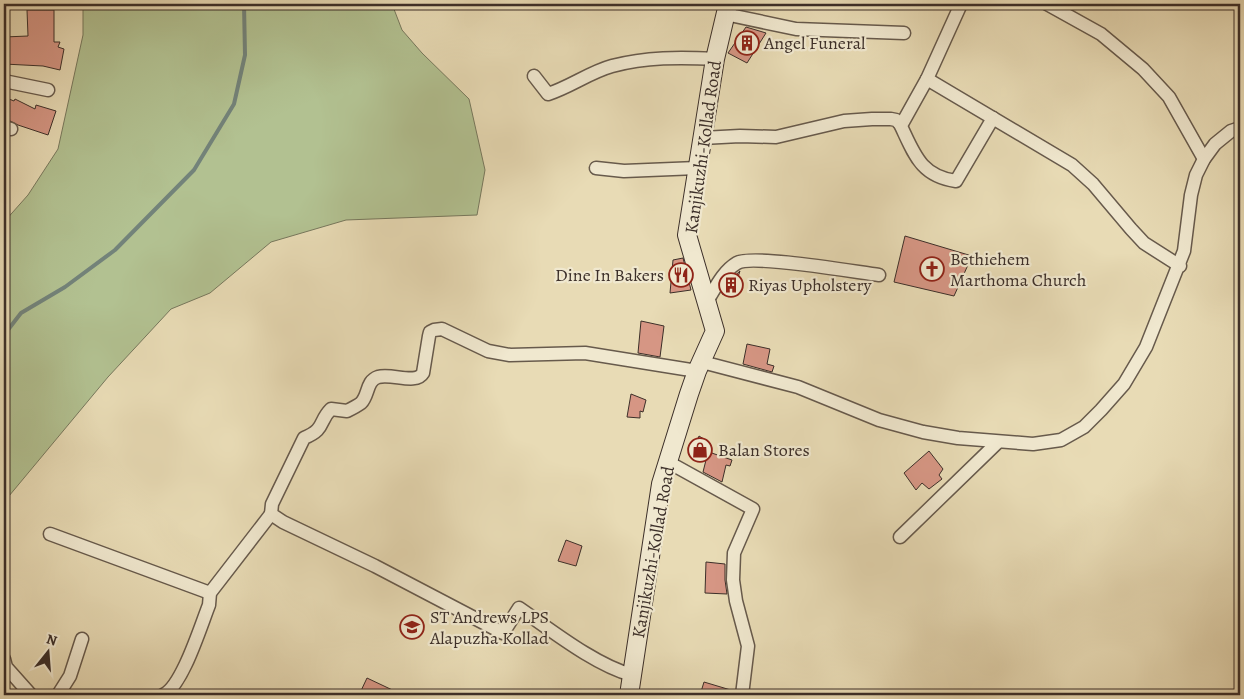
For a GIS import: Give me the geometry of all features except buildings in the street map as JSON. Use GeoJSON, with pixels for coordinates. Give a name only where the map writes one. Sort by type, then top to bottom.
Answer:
{"type":"FeatureCollection","features":[{"type":"Feature","properties":{"kind":"main road","name":"Kanjikuzhi-Kollad Road"},"geometry":{"type":"LineString","coordinates":[[629,695],[662,484],[699,366],[715,331],[687,235],[715,59],[727,9]]}},
{"type":"Feature","properties":{"kind":"street"},"geometry":{"type":"LineString","coordinates":[[900,124],[903,122],[927,79],[961,4]]}},
{"type":"Feature","properties":{"kind":"street"},"geometry":{"type":"LineString","coordinates":[[1047,4],[1101,34],[1143,68],[1169,97],[1204,159]]}},
{"type":"Feature","properties":{"kind":"street"},"geometry":{"type":"LineString","coordinates":[[727,9],[796,29],[904,33]]}},
{"type":"Feature","properties":{"kind":"street"},"geometry":{"type":"LineString","coordinates":[[534,76],[548,94],[610,66],[654,58],[688,57],[715,59]]}},
{"type":"Feature","properties":{"kind":"street"},"geometry":{"type":"LineString","coordinates":[[927,79],[1072,165],[1093,184],[1144,243],[1180,266]]}},
{"type":"Feature","properties":{"kind":"street"},"geometry":{"type":"LineString","coordinates":[[4,82],[48,90]]}},
{"type":"Feature","properties":{"kind":"street"},"geometry":{"type":"LineString","coordinates":[[702,138],[776,137],[844,121],[865,119],[891,120],[900,124],[918,161],[924,168],[956,181],[993,118]]}},
{"type":"Feature","properties":{"kind":"street"},"geometry":{"type":"LineString","coordinates":[[163,695],[180,678],[209,605],[210,593],[271,514],[272,504],[304,438],[314,434],[331,409],[347,411],[362,402],[372,380],[387,376],[416,380],[421,378],[430,332],[434,330],[449,332],[488,351],[510,355],[532,356],[565,352],[586,353],[699,366],[798,387],[879,420],[923,432],[958,438],[1033,444],[1061,440],[1084,427],[1124,384],[1146,348],[1180,266],[1187,234],[1191,194],[1196,175],[1204,159],[1215,144],[1231,131],[1240,128]]}},
{"type":"Feature","properties":{"kind":"street"},"geometry":{"type":"LineString","coordinates":[[596,168],[624,171],[697,168]]}},
{"type":"Feature","properties":{"kind":"street"},"geometry":{"type":"LineString","coordinates":[[706,303],[723,276],[738,262],[747,260],[879,275]]}},
{"type":"Feature","properties":{"kind":"street"},"geometry":{"type":"LineString","coordinates":[[900,537],[998,442]]}},
{"type":"Feature","properties":{"kind":"street"},"geometry":{"type":"LineString","coordinates":[[668,462],[753,508],[734,553],[733,580],[736,601],[748,646],[742,695]]}},
{"type":"Feature","properties":{"kind":"street"},"geometry":{"type":"LineString","coordinates":[[271,514],[283,522],[375,566],[503,633],[519,608],[604,664],[632,675]]}},
{"type":"Feature","properties":{"kind":"street"},"geometry":{"type":"LineString","coordinates":[[50,534],[210,593]]}},
{"type":"Feature","properties":{"kind":"street"},"geometry":{"type":"LineString","coordinates":[[58,695],[70,676],[82,639]]}},
{"type":"Feature","properties":{"kind":"street"},"geometry":{"type":"LineString","coordinates":[[4,658],[6,667],[31,695]]}},
{"type":"Feature","properties":{"kind":"green space"},"geometry":{"type":"Polygon","coordinates":[[[83,4],[392,4],[402,30],[422,53],[469,99],[485,170],[477,215],[346,220],[271,242],[210,293],[171,309],[108,377],[4,502],[4,222],[28,195],[58,149],[83,35],[83,4]]]}},
{"type":"Feature","properties":{"kind":"waterway"},"geometry":{"type":"LineString","coordinates":[[4,335],[21,313],[65,287],[115,250],[194,170],[234,104],[245,55],[244,4]]}},
{"type":"Feature","properties":{"kind":"place","name":"Angel Funeral"},"geometry":{"type":"Point","coordinates":[747,43]}},
{"type":"Feature","properties":{"kind":"place","name":"Bethiehem Marthoma Church"},"geometry":{"type":"Point","coordinates":[932,269]}},
{"type":"Feature","properties":{"kind":"place","name":"Dine In Bakers"},"geometry":{"type":"Point","coordinates":[681,275]}},
{"type":"Feature","properties":{"kind":"place","name":"Riyas Upholstery"},"geometry":{"type":"Point","coordinates":[731,285]}},
{"type":"Feature","properties":{"kind":"place","name":"Balan Stores"},"geometry":{"type":"Point","coordinates":[700,450]}},
{"type":"Feature","properties":{"kind":"place","name":"ST Andrews LPS Alapuzha Kollad"},"geometry":{"type":"Point","coordinates":[412,627]}}]}
